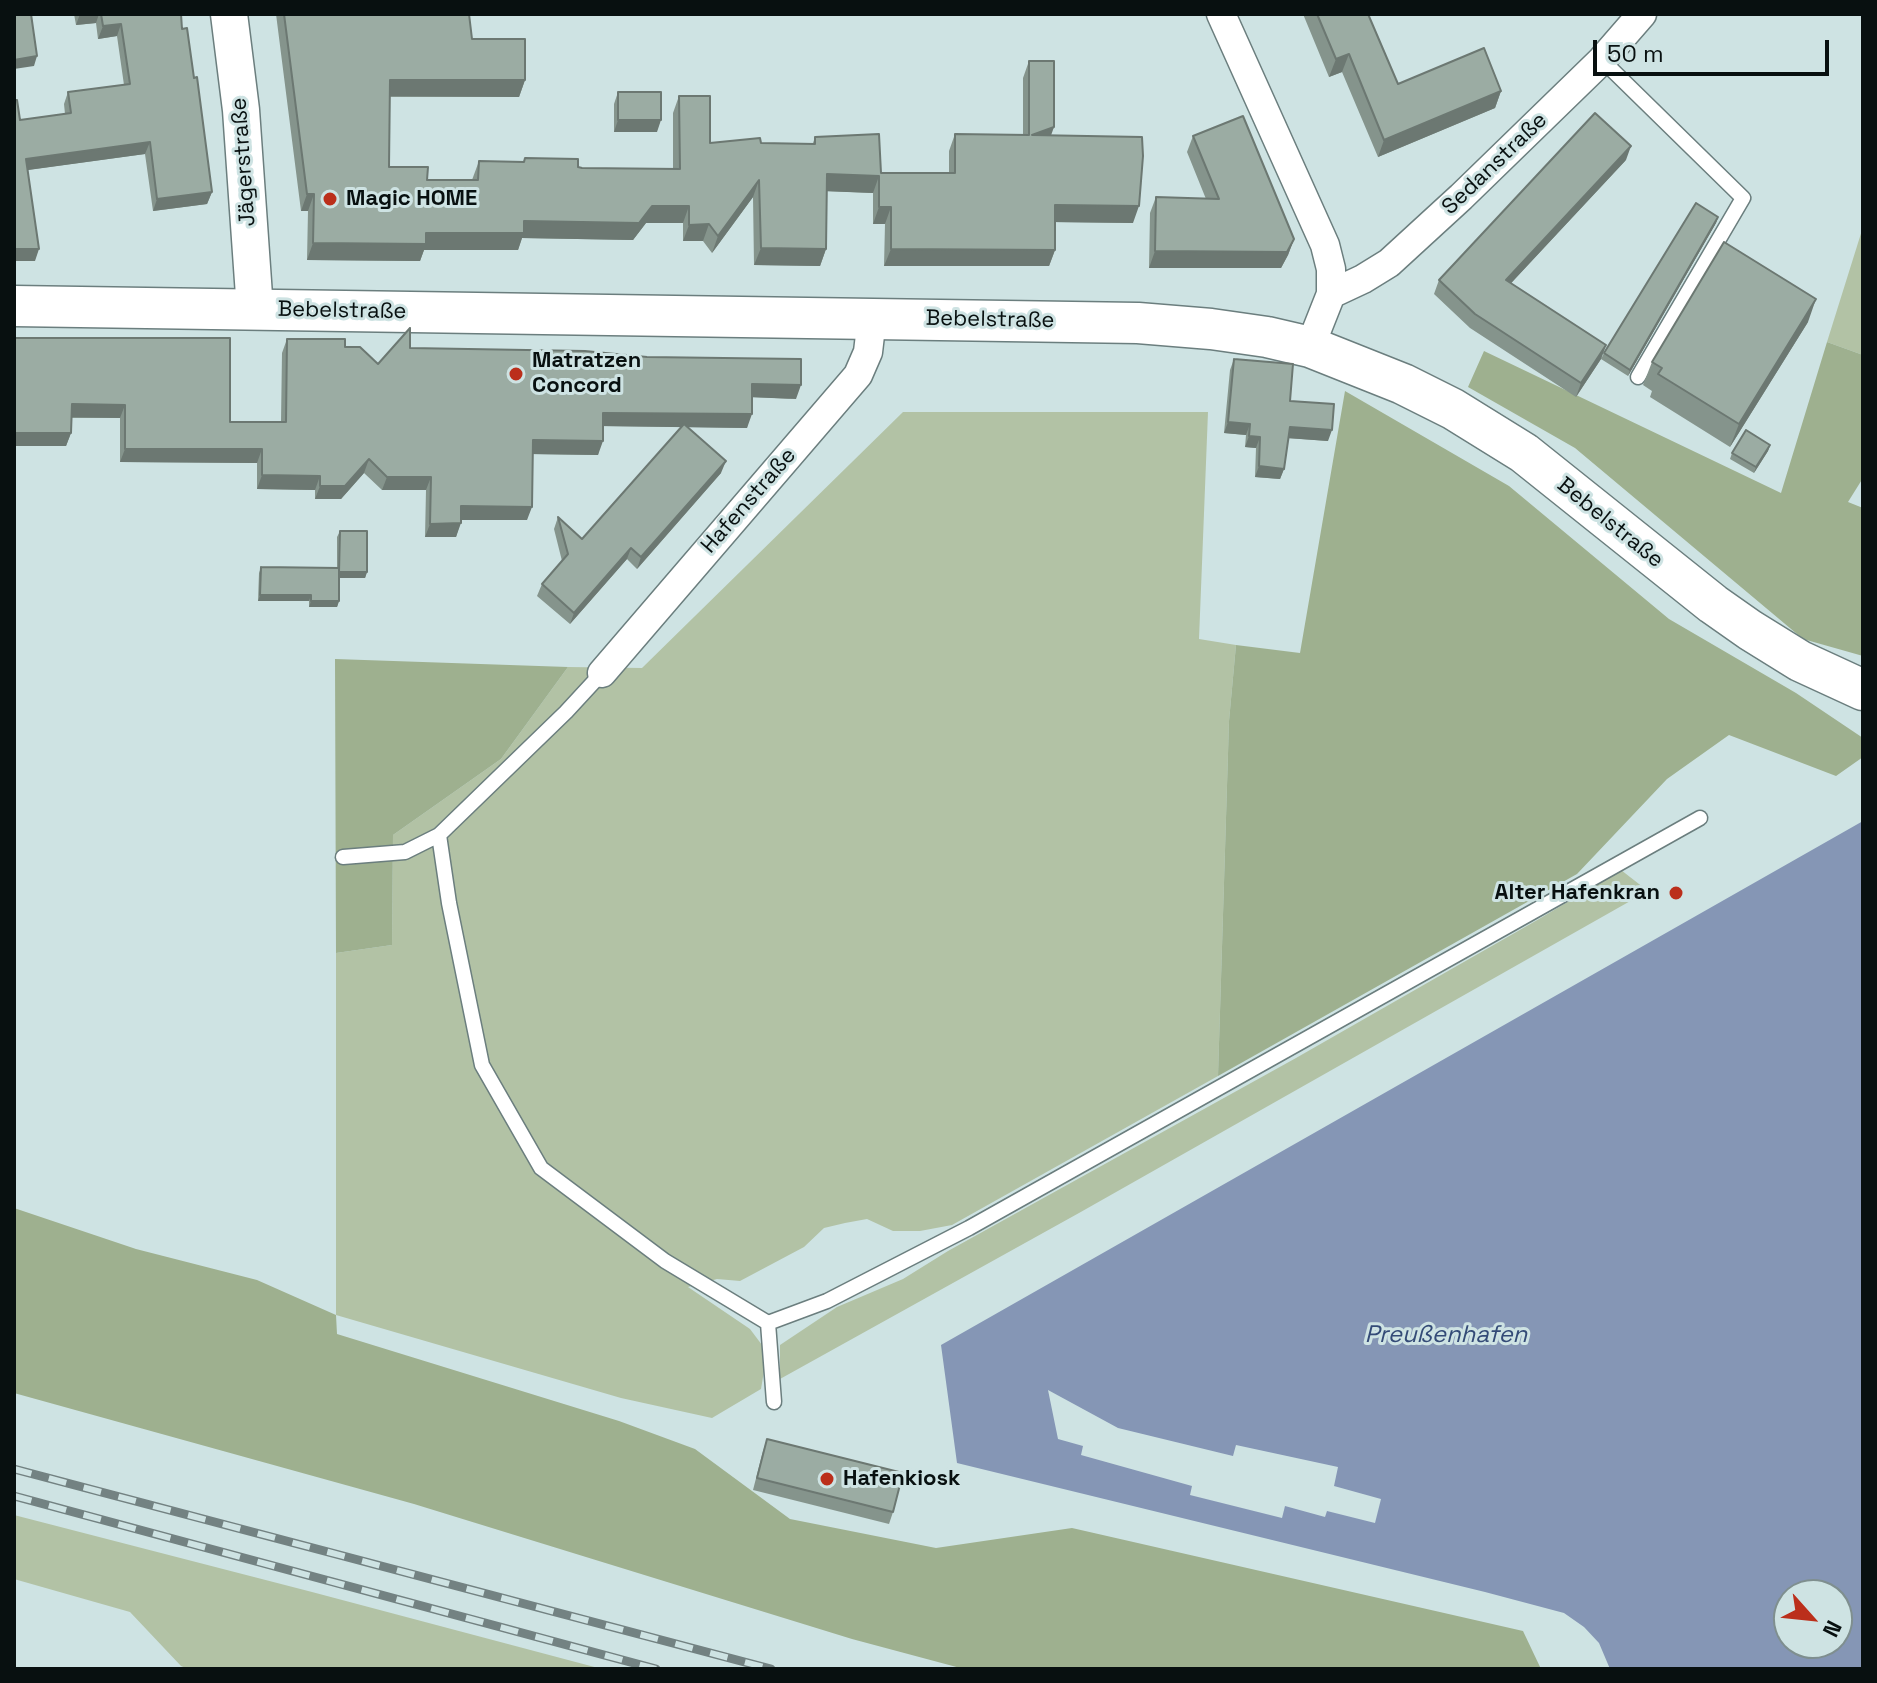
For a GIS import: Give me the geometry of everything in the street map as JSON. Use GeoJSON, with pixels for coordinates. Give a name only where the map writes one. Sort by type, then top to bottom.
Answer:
{"type":"FeatureCollection","features":[{"type":"Feature","properties":{"kind":"main road","name":"Bebelstraße"},"geometry":{"type":"LineString","coordinates":[[14,306],[1138,323],[1267,337],[1310,347],[1403,384],[1453,409],[1524,453],[1737,622],[1800,661],[1863,690]]}},
{"type":"Feature","properties":{"kind":"street","name":"Jägerstraße"},"geometry":{"type":"LineString","coordinates":[[229,14],[241,110],[255,310]]}},
{"type":"Feature","properties":{"kind":"street"},"geometry":{"type":"LineString","coordinates":[[1221,14],[1325,245],[1331,269],[1331,294],[1310,347]]}},
{"type":"Feature","properties":{"kind":"street","name":"Sedanstraße"},"geometry":{"type":"LineString","coordinates":[[1331,294],[1389,263],[1602,60],[1642,14]]}},
{"type":"Feature","properties":{"kind":"street","name":"Hafenstraße"},"geometry":{"type":"LineString","coordinates":[[602,673],[858,375],[868,352],[872,318]]}},
{"type":"Feature","properties":{"kind":"lane"},"geometry":{"type":"LineString","coordinates":[[1602,60],[1743,198],[1638,377]]}},
{"type":"Feature","properties":{"kind":"lane"},"geometry":{"type":"LineString","coordinates":[[343,857],[405,852],[439,835],[602,673]]}},
{"type":"Feature","properties":{"kind":"lane"},"geometry":{"type":"LineString","coordinates":[[768,1323],[827,1301],[969,1228],[1700,818]]}},
{"type":"Feature","properties":{"kind":"lane"},"geometry":{"type":"LineString","coordinates":[[439,835],[449,903],[482,1065],[541,1168],[665,1261],[768,1323]]}},
{"type":"Feature","properties":{"kind":"lane"},"geometry":{"type":"LineString","coordinates":[[768,1323],[774,1402]]}},
{"type":"Feature","properties":{"kind":"green space"},"geometry":{"type":"Polygon","coordinates":[[[1863,227],[1863,355],[1827,342],[1863,227]]]}},
{"type":"Feature","properties":{"kind":"green space"},"geometry":{"type":"Polygon","coordinates":[[[1827,342],[1863,355],[1863,478],[1848,502],[1863,508],[1863,656],[1803,639],[1575,448],[1468,387],[1484,351],[1781,493],[1827,342]]]}},
{"type":"Feature","properties":{"kind":"green space"},"geometry":{"type":"Polygon","coordinates":[[[1345,391],[1509,486],[1669,619],[1796,693],[1863,738],[1863,757],[1836,776],[1729,735],[1667,779],[1577,874],[1218,1076],[1229,721],[1236,645],[1300,653],[1345,391]]]}},
{"type":"Feature","properties":{"kind":"green space"},"geometry":{"type":"Polygon","coordinates":[[[903,412],[1208,412],[1199,639],[1236,645],[1229,721],[1218,1076],[952,1225],[920,1231],[893,1231],[867,1219],[845,1223],[824,1228],[804,1247],[740,1281],[717,1279],[688,1287],[750,1329],[762,1345],[765,1365],[761,1389],[712,1418],[621,1398],[336,1315],[336,953],[392,945],[393,835],[501,759],[568,667],[642,668],[903,412]]]}},
{"type":"Feature","properties":{"kind":"green space"},"geometry":{"type":"Polygon","coordinates":[[[335,659],[568,667],[501,759],[393,835],[392,945],[336,953],[335,659]]]}},
{"type":"Feature","properties":{"kind":"green space"},"geometry":{"type":"Polygon","coordinates":[[[1621,870],[1648,891],[780,1379],[780,1345],[837,1307],[903,1279],[1296,1058],[1621,870]]]}},
{"type":"Feature","properties":{"kind":"green space"},"geometry":{"type":"Polygon","coordinates":[[[14,1208],[136,1249],[257,1280],[336,1315],[337,1334],[619,1421],[695,1449],[790,1519],[936,1548],[1072,1528],[1523,1631],[1541,1669],[964,1669],[852,1639],[414,1504],[14,1393],[14,1208]]]}},
{"type":"Feature","properties":{"kind":"green space"},"geometry":{"type":"Polygon","coordinates":[[[14,1515],[602,1669],[188,1669],[181,1666],[130,1612],[14,1579],[14,1515]]]}},
{"type":"Feature","properties":{"kind":"water","name":"Preußenhafen"},"geometry":{"type":"Polygon","coordinates":[[[1863,821],[1863,1669],[1610,1669],[1599,1643],[1564,1613],[957,1463],[941,1345],[1863,821]]]}},
{"type":"Feature","properties":{"kind":"pier"},"geometry":{"type":"Polygon","coordinates":[[[1048,1390],[1118,1428],[1233,1456],[1236,1445],[1338,1467],[1334,1486],[1381,1499],[1375,1523],[1327,1511],[1325,1517],[1285,1506],[1282,1518],[1190,1495],[1192,1486],[1081,1455],[1083,1446],[1058,1439],[1048,1390]]]}},
{"type":"Feature","properties":{"kind":"building"},"geometry":{"type":"Polygon","coordinates":[[[14,14],[31,14],[37,56],[14,60],[14,14]]]}},
{"type":"Feature","properties":{"kind":"building"},"geometry":{"type":"Polygon","coordinates":[[[101,14],[181,14],[182,29],[187,28],[194,78],[197,77],[212,192],[157,199],[150,142],[26,159],[39,249],[14,249],[14,100],[17,100],[20,120],[71,113],[68,92],[130,84],[121,24],[103,26],[101,14]]]}},
{"type":"Feature","properties":{"kind":"building"},"geometry":{"type":"Polygon","coordinates":[[[284,14],[469,14],[472,39],[525,39],[525,80],[390,80],[389,167],[428,167],[427,180],[478,180],[479,161],[524,162],[525,158],[578,159],[578,167],[582,168],[680,169],[679,96],[710,96],[710,143],[760,138],[761,143],[815,144],[815,137],[879,134],[881,173],[955,173],[955,134],[1029,135],[1029,61],[1054,61],[1054,127],[1032,135],[1142,137],[1139,206],[1055,205],[1055,250],[891,249],[891,207],[879,207],[879,176],[827,174],[826,249],[761,248],[759,180],[718,236],[709,224],[689,225],[689,206],[652,206],[639,223],[524,221],[524,233],[426,233],[426,244],[313,243],[314,194],[307,194],[284,14]]]}},
{"type":"Feature","properties":{"kind":"building"},"geometry":{"type":"Polygon","coordinates":[[[1317,14],[1368,14],[1398,84],[1484,48],[1501,91],[1384,140],[1349,54],[1336,59],[1317,14]]]}},
{"type":"Feature","properties":{"kind":"building"},"geometry":{"type":"Polygon","coordinates":[[[618,92],[661,92],[661,120],[618,120],[618,92]]]}},
{"type":"Feature","properties":{"kind":"building"},"geometry":{"type":"Polygon","coordinates":[[[1595,113],[1631,146],[1506,280],[1606,345],[1581,383],[1475,314],[1439,280],[1595,113]]]}},
{"type":"Feature","properties":{"kind":"building"},"geometry":{"type":"Polygon","coordinates":[[[1243,116],[1294,239],[1287,252],[1155,251],[1156,197],[1219,199],[1193,136],[1243,116]]]}},
{"type":"Feature","properties":{"kind":"building"},"geometry":{"type":"Polygon","coordinates":[[[1696,203],[1718,217],[1630,370],[1604,353],[1696,203]]]}},
{"type":"Feature","properties":{"kind":"building"},"geometry":{"type":"Polygon","coordinates":[[[1724,242],[1816,299],[1739,424],[1658,374],[1662,368],[1652,362],[1724,242]]]}},
{"type":"Feature","properties":{"kind":"building"},"geometry":{"type":"Polygon","coordinates":[[[410,328],[410,348],[801,359],[801,385],[752,384],[752,414],[603,413],[603,441],[533,440],[532,507],[461,506],[461,523],[430,524],[431,477],[387,477],[369,459],[345,486],[320,486],[320,476],[262,475],[262,449],[125,449],[125,405],[72,404],[71,433],[14,433],[14,338],[230,338],[230,422],[286,422],[287,339],[345,339],[345,347],[360,347],[378,364],[410,328]]]}},
{"type":"Feature","properties":{"kind":"building"},"geometry":{"type":"Polygon","coordinates":[[[1234,359],[1293,364],[1290,401],[1334,404],[1332,430],[1290,427],[1284,469],[1259,466],[1260,437],[1249,436],[1250,424],[1228,422],[1234,359]]]}},
{"type":"Feature","properties":{"kind":"building"},"geometry":{"type":"Polygon","coordinates":[[[684,424],[726,461],[641,557],[631,548],[574,613],[542,584],[568,554],[558,517],[582,539],[684,424]]]}},
{"type":"Feature","properties":{"kind":"building"},"geometry":{"type":"Polygon","coordinates":[[[1746,430],[1770,445],[1756,467],[1732,453],[1746,430]]]}},
{"type":"Feature","properties":{"kind":"building"},"geometry":{"type":"Polygon","coordinates":[[[340,531],[367,531],[367,572],[339,572],[340,531]]]}},
{"type":"Feature","properties":{"kind":"building"},"geometry":{"type":"Polygon","coordinates":[[[261,567],[339,568],[339,601],[311,601],[311,595],[260,595],[261,567]]]}},
{"type":"Feature","properties":{"kind":"building"},"geometry":{"type":"Polygon","coordinates":[[[767,1439],[903,1473],[893,1512],[757,1478],[767,1439]]]}},
{"type":"Feature","properties":{"kind":"railway"},"geometry":{"type":"LineString","coordinates":[[14,1469],[771,1669]]}},
{"type":"Feature","properties":{"kind":"railway"},"geometry":{"type":"LineString","coordinates":[[14,1496],[656,1669]]}},
{"type":"Feature","properties":{"kind":"place","name":"Magic HOME"},"geometry":{"type":"Point","coordinates":[330,199]}},
{"type":"Feature","properties":{"kind":"place","name":"Matratzen Concord"},"geometry":{"type":"Point","coordinates":[516,374]}},
{"type":"Feature","properties":{"kind":"place","name":"Alter Hafenkran"},"geometry":{"type":"Point","coordinates":[1676,893]}},
{"type":"Feature","properties":{"kind":"place","name":"Hafenkiosk"},"geometry":{"type":"Point","coordinates":[827,1479]}}]}
